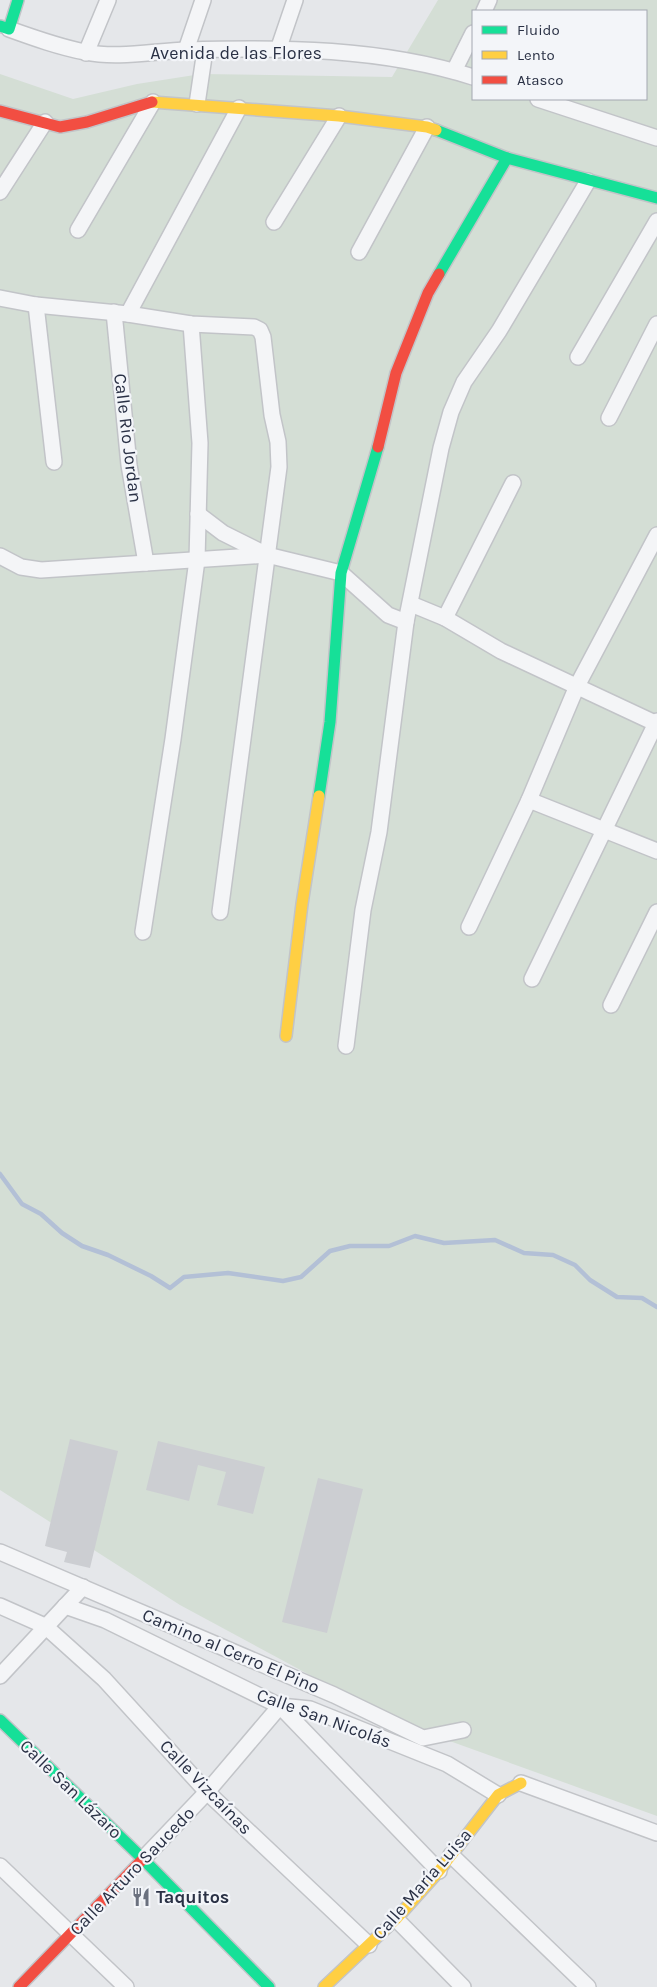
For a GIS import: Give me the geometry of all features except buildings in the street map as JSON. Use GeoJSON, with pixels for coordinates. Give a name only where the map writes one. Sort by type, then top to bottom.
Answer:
{"type":"FeatureCollection","features":[{"type":"Feature","properties":{"kind":"street"},"geometry":{"type":"LineString","coordinates":[[4,27],[18,0]]}},
{"type":"Feature","properties":{"kind":"street"},"geometry":{"type":"LineString","coordinates":[[86,52],[108,0]]}},
{"type":"Feature","properties":{"kind":"street"},"geometry":{"type":"LineString","coordinates":[[186,50],[203,0]]}},
{"type":"Feature","properties":{"kind":"street"},"geometry":{"type":"LineString","coordinates":[[278,50],[296,0]]}},
{"type":"Feature","properties":{"kind":"street","name":"Avenida de las Flores"},"geometry":{"type":"LineString","coordinates":[[4,27],[50,43],[86,52],[114,54],[186,50],[278,50],[385,56],[472,77]]}},
{"type":"Feature","properties":{"kind":"street"},"geometry":{"type":"LineString","coordinates":[[454,71],[472,35]]}},
{"type":"Feature","properties":{"kind":"street"},"geometry":{"type":"LineString","coordinates":[[197,104],[205,50]]}},
{"type":"Feature","properties":{"kind":"street"},"geometry":{"type":"LineString","coordinates":[[541,100],[657,138]]}},
{"type":"Feature","properties":{"kind":"street"},"geometry":{"type":"LineString","coordinates":[[78,230],[153,102]]}},
{"type":"Feature","properties":{"kind":"street"},"geometry":{"type":"LineString","coordinates":[[0,111],[60,127],[87,122],[153,102],[339,116],[427,128],[506,158],[657,198]]}},
{"type":"Feature","properties":{"kind":"street"},"geometry":{"type":"LineString","coordinates":[[121,313],[239,108]]}},
{"type":"Feature","properties":{"kind":"street"},"geometry":{"type":"LineString","coordinates":[[274,222],[339,116]]}},
{"type":"Feature","properties":{"kind":"street"},"geometry":{"type":"LineString","coordinates":[[0,192],[45,122]]}},
{"type":"Feature","properties":{"kind":"street"},"geometry":{"type":"LineString","coordinates":[[359,252],[427,128]]}},
{"type":"Feature","properties":{"kind":"street"},"geometry":{"type":"LineString","coordinates":[[286,1036],[302,904],[330,722],[341,572],[379,443],[396,373],[428,293],[506,158]]}},
{"type":"Feature","properties":{"kind":"street"},"geometry":{"type":"LineString","coordinates":[[346,1046],[363,910],[379,832],[406,622],[441,448],[451,412],[464,382],[499,331],[588,181]]}},
{"type":"Feature","properties":{"kind":"street"},"geometry":{"type":"LineString","coordinates":[[578,357],[657,221]]}},
{"type":"Feature","properties":{"kind":"street"},"geometry":{"type":"LineString","coordinates":[[0,298],[36,305],[121,313],[191,324],[254,327],[260,330],[263,337],[272,415],[278,442],[279,467],[220,912]]}},
{"type":"Feature","properties":{"kind":"street"},"geometry":{"type":"LineString","coordinates":[[36,305],[54,462]]}},
{"type":"Feature","properties":{"kind":"street","name":"Calle Rio Jordan"},"geometry":{"type":"LineString","coordinates":[[121,313],[129,465],[146,563]]}},
{"type":"Feature","properties":{"kind":"street"},"geometry":{"type":"LineString","coordinates":[[142,932],[173,739],[197,560],[200,442],[191,324]]}},
{"type":"Feature","properties":{"kind":"street"},"geometry":{"type":"LineString","coordinates":[[609,418],[657,324]]}},
{"type":"Feature","properties":{"kind":"street"},"geometry":{"type":"LineString","coordinates":[[445,618],[513,483]]}},
{"type":"Feature","properties":{"kind":"street"},"geometry":{"type":"LineString","coordinates":[[198,514],[223,533],[267,555],[341,572],[388,616],[406,622]]}},
{"type":"Feature","properties":{"kind":"street"},"geometry":{"type":"LineString","coordinates":[[469,927],[529,800],[577,686],[657,535]]}},
{"type":"Feature","properties":{"kind":"street"},"geometry":{"type":"LineString","coordinates":[[0,556],[22,567],[41,570],[267,555]]}},
{"type":"Feature","properties":{"kind":"street"},"geometry":{"type":"LineString","coordinates":[[410,604],[445,618],[502,651],[656,723],[532,979]]}},
{"type":"Feature","properties":{"kind":"street"},"geometry":{"type":"LineString","coordinates":[[529,800],[657,851]]}},
{"type":"Feature","properties":{"kind":"street"},"geometry":{"type":"LineString","coordinates":[[611,1005],[657,912]]}},
{"type":"Feature","properties":{"kind":"street","name":"Camino al Cerro El Pino"},"geometry":{"type":"LineString","coordinates":[[0,1552],[334,1695],[423,1738],[463,1730]]}},
{"type":"Feature","properties":{"kind":"street"},"geometry":{"type":"LineString","coordinates":[[0,1676],[83,1587]]}},
{"type":"Feature","properties":{"kind":"street"},"geometry":{"type":"LineString","coordinates":[[0,1606],[45,1626]]}},
{"type":"Feature","properties":{"kind":"street","name":"Calle San Nicolás"},"geometry":{"type":"LineString","coordinates":[[65,1606],[105,1620],[280,1706],[310,1709],[438,1760],[498,1795]]}},
{"type":"Feature","properties":{"kind":"street","name":"Calle Vizcaínas"},"geometry":{"type":"LineString","coordinates":[[45,1626],[104,1679],[207,1792],[369,1945]]}},
{"type":"Feature","properties":{"kind":"street"},"geometry":{"type":"LineString","coordinates":[[280,1706],[439,1871]]}},
{"type":"Feature","properties":{"kind":"street","name":"Calle Arturo Saucedo"},"geometry":{"type":"LineString","coordinates":[[19,1987],[207,1792],[280,1706]]}},
{"type":"Feature","properties":{"kind":"street","name":"Calle San Lázaro"},"geometry":{"type":"LineString","coordinates":[[0,1720],[143,1858],[269,1987]]}},
{"type":"Feature","properties":{"kind":"street"},"geometry":{"type":"LineString","coordinates":[[521,1783],[657,1833]]}},
{"type":"Feature","properties":{"kind":"street","name":"Calle María Luisa"},"geometry":{"type":"LineString","coordinates":[[326,1986],[396,1919],[439,1871],[498,1795],[521,1783]]}},
{"type":"Feature","properties":{"kind":"street"},"geometry":{"type":"LineString","coordinates":[[451,1855],[588,1987]]}},
{"type":"Feature","properties":{"kind":"street"},"geometry":{"type":"LineString","coordinates":[[0,1866],[126,1987]]}},
{"type":"Feature","properties":{"kind":"street"},"geometry":{"type":"LineString","coordinates":[[396,1919],[463,1987]]}},
{"type":"Feature","properties":{"kind":"shaded area"},"geometry":{"type":"Polygon","coordinates":[[[438,0],[657,0],[657,1816],[397,1722],[180,1605],[0,1490],[0,74],[73,99],[137,84],[201,74],[392,77],[438,0]]]}},
{"type":"Feature","properties":{"kind":"waterway"},"geometry":{"type":"LineString","coordinates":[[0,1174],[22,1204],[41,1214],[62,1233],[82,1246],[108,1255],[151,1276],[170,1288],[184,1277],[228,1273],[283,1281],[301,1277],[330,1251],[350,1246],[389,1246],[415,1236],[444,1243],[495,1240],[524,1253],[553,1255],[575,1265],[590,1280],[617,1297],[642,1298],[657,1307]]}},
{"type":"Feature","properties":{"kind":"traffic: fast"},"geometry":{"type":"LineString","coordinates":[[0,26],[9,29],[18,0]]}},
{"type":"Feature","properties":{"kind":"traffic: fast"},"geometry":{"type":"LineString","coordinates":[[436,130],[507,158],[657,198]]}},
{"type":"Feature","properties":{"kind":"traffic: fast"},"geometry":{"type":"LineString","coordinates":[[439,274],[507,158]]}},
{"type":"Feature","properties":{"kind":"traffic: fast"},"geometry":{"type":"LineString","coordinates":[[319,796],[330,722],[341,573],[378,447]]}},
{"type":"Feature","properties":{"kind":"traffic: fast"},"geometry":{"type":"LineString","coordinates":[[0,1720],[143,1859],[269,1987]]}},
{"type":"Feature","properties":{"kind":"traffic: slow"},"geometry":{"type":"LineString","coordinates":[[152,102],[339,116],[427,127],[436,130]]}},
{"type":"Feature","properties":{"kind":"traffic: slow"},"geometry":{"type":"LineString","coordinates":[[286,1036],[302,904],[319,796]]}},
{"type":"Feature","properties":{"kind":"traffic: slow"},"geometry":{"type":"LineString","coordinates":[[324,1987],[396,1919],[439,1871],[498,1795],[521,1783]]}},
{"type":"Feature","properties":{"kind":"traffic: jam"},"geometry":{"type":"LineString","coordinates":[[0,111],[60,127],[87,122],[152,102]]}},
{"type":"Feature","properties":{"kind":"traffic: jam"},"geometry":{"type":"LineString","coordinates":[[378,447],[396,373],[428,293],[439,274]]}},
{"type":"Feature","properties":{"kind":"traffic: jam"},"geometry":{"type":"LineString","coordinates":[[19,1987],[143,1859]]}},
{"type":"Feature","properties":{"kind":"place","name":"Taquitos"},"geometry":{"type":"Point","coordinates":[141,1897]}}]}
